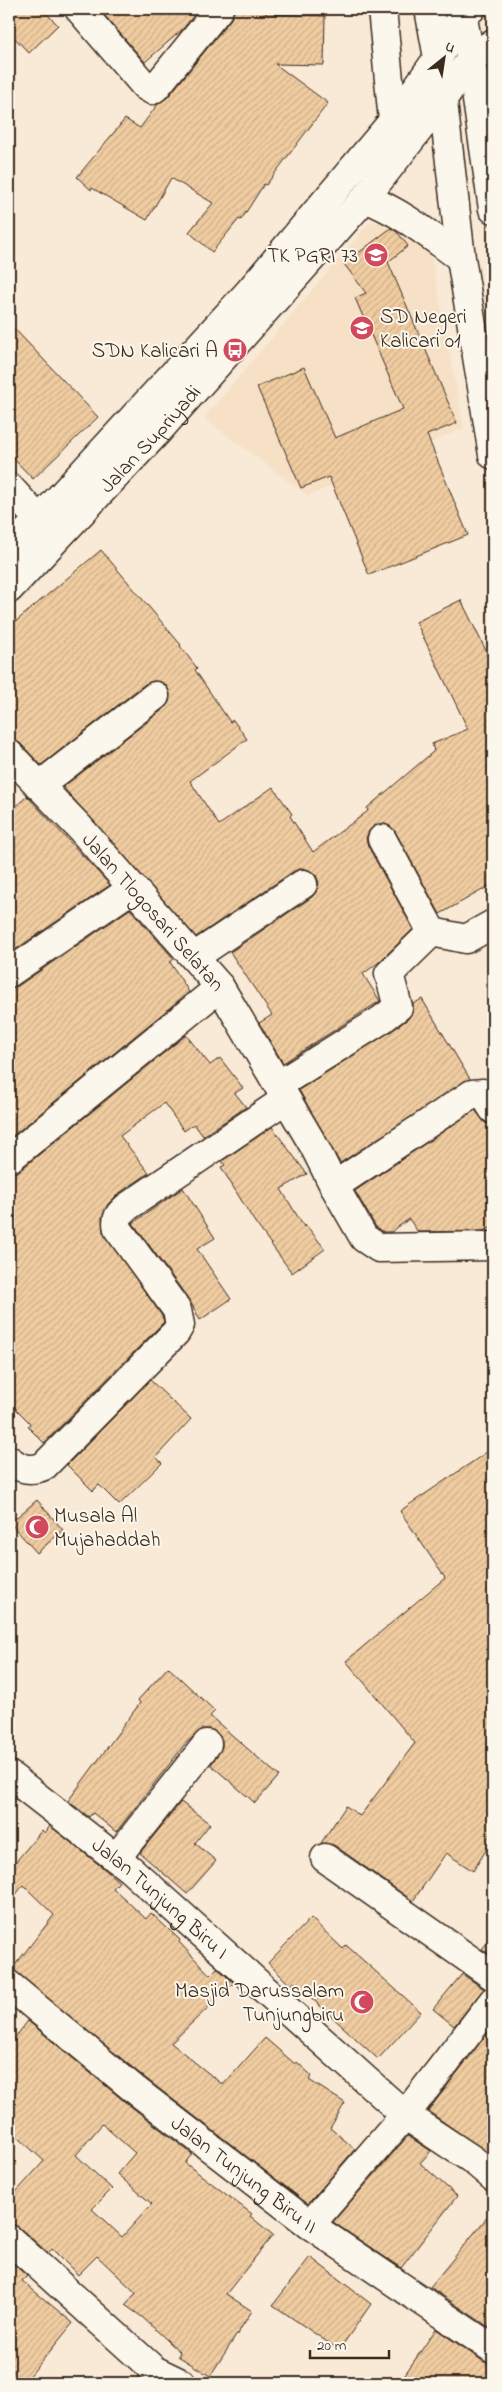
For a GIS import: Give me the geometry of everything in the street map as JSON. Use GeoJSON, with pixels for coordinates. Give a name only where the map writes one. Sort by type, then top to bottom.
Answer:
{"type":"FeatureCollection","features":[{"type":"Feature","properties":{"kind":"street"},"geometry":{"type":"LineString","coordinates":[[79,9],[145,86],[152,90],[156,88],[219,9]]}},
{"type":"Feature","properties":{"kind":"street"},"geometry":{"type":"LineString","coordinates":[[382,9],[393,121]]}},
{"type":"Feature","properties":{"kind":"street"},"geometry":{"type":"LineString","coordinates":[[429,9],[438,58],[461,258],[493,455]]}},
{"type":"Feature","properties":{"kind":"street"},"geometry":{"type":"LineString","coordinates":[[462,10],[493,209]]}},
{"type":"Feature","properties":{"kind":"street","name":"Jalan Supriyadi"},"geometry":{"type":"LineString","coordinates":[[9,589],[152,437],[393,121],[438,58],[462,10]]}},
{"type":"Feature","properties":{"kind":"street","name":"Jalan Supriyadi"},"geometry":{"type":"LineString","coordinates":[[9,549],[257,301],[365,198],[442,100],[471,59],[493,43]]}},
{"type":"Feature","properties":{"kind":"street"},"geometry":{"type":"LineString","coordinates":[[365,198],[398,213],[461,258]]}},
{"type":"Feature","properties":{"kind":"street"},"geometry":{"type":"LineString","coordinates":[[9,487],[39,520]]}},
{"type":"Feature","properties":{"kind":"street"},"geometry":{"type":"LineString","coordinates":[[39,786],[155,696]]}},
{"type":"Feature","properties":{"kind":"street","name":"Jalan Tlogosari Selatan"},"geometry":{"type":"LineString","coordinates":[[9,754],[80,828],[220,987],[314,1146],[334,1186],[364,1238],[379,1248],[493,1246]]}},
{"type":"Feature","properties":{"kind":"street"},"geometry":{"type":"LineString","coordinates":[[382,839],[432,932]]}},
{"type":"Feature","properties":{"kind":"street"},"geometry":{"type":"LineString","coordinates":[[194,957],[303,884]]}},
{"type":"Feature","properties":{"kind":"street"},"geometry":{"type":"LineString","coordinates":[[9,973],[133,888]]}},
{"type":"Feature","properties":{"kind":"street"},"geometry":{"type":"LineString","coordinates":[[432,932],[466,939],[493,924]]}},
{"type":"Feature","properties":{"kind":"street"},"geometry":{"type":"LineString","coordinates":[[16,1464],[34,1470],[44,1466],[176,1332],[180,1324],[177,1310],[118,1229],[116,1221],[119,1214],[398,1007],[389,974],[432,932]]}},
{"type":"Feature","properties":{"kind":"street"},"geometry":{"type":"LineString","coordinates":[[9,1159],[220,987]]}},
{"type":"Feature","properties":{"kind":"street"},"geometry":{"type":"LineString","coordinates":[[334,1186],[472,1094],[483,1093],[493,1109]]}},
{"type":"Feature","properties":{"kind":"street"},"geometry":{"type":"LineString","coordinates":[[116,1858],[207,1744]]}},
{"type":"Feature","properties":{"kind":"street","name":"Jalan Tunjung Biru I"},"geometry":{"type":"LineString","coordinates":[[9,1774],[116,1858],[405,2115],[473,2160],[493,2177]]}},
{"type":"Feature","properties":{"kind":"street"},"geometry":{"type":"LineString","coordinates":[[325,1858],[493,1976]]}},
{"type":"Feature","properties":{"kind":"street","name":"Jalan Tunjung Biru II"},"geometry":{"type":"LineString","coordinates":[[9,1985],[134,2089],[310,2225],[493,2349]]}},
{"type":"Feature","properties":{"kind":"street"},"geometry":{"type":"LineString","coordinates":[[310,2225],[405,2115],[493,2001]]}},
{"type":"Feature","properties":{"kind":"street"},"geometry":{"type":"LineString","coordinates":[[9,2239],[154,2370],[181,2383]]}},
{"type":"Feature","properties":{"kind":"shaded area","name":"SD Negeri Kalicari 01"},"geometry":{"type":"Polygon","coordinates":[[[399,218],[428,238],[464,428],[308,496],[204,418],[369,223],[399,218]]]}},
{"type":"Feature","properties":{"kind":"building"},"geometry":{"type":"Polygon","coordinates":[[[18,9],[42,9],[58,25],[29,53],[9,32],[9,17],[18,9]]]}},
{"type":"Feature","properties":{"kind":"building"},"geometry":{"type":"Polygon","coordinates":[[[99,9],[199,9],[183,29],[145,62],[99,9]]]}},
{"type":"Feature","properties":{"kind":"building"},"geometry":{"type":"Polygon","coordinates":[[[234,9],[270,9],[265,14],[325,16],[324,65],[275,64],[328,103],[266,185],[264,184],[241,220],[239,219],[212,252],[189,232],[213,203],[171,178],[147,220],[92,188],[91,190],[77,177],[125,119],[140,128],[158,104],[168,97],[231,19],[234,9]]]}},
{"type":"Feature","properties":{"kind":"building"},"geometry":{"type":"Polygon","coordinates":[[[391,228],[398,233],[408,246],[388,262],[457,423],[427,435],[468,535],[369,575],[329,477],[301,488],[257,387],[304,367],[335,438],[403,409],[355,298],[366,293],[344,264],[391,228]]]}},
{"type":"Feature","properties":{"kind":"building"},"geometry":{"type":"Polygon","coordinates":[[[9,323],[98,417],[33,479],[9,454],[9,323]]]}},
{"type":"Feature","properties":{"kind":"building"},"geometry":{"type":"Polygon","coordinates":[[[101,550],[181,645],[197,668],[195,670],[230,722],[233,720],[247,739],[190,781],[219,825],[273,787],[292,814],[290,816],[313,852],[368,811],[367,808],[434,751],[432,744],[468,729],[416,622],[461,600],[493,665],[493,884],[440,914],[395,831],[383,823],[374,826],[366,838],[368,846],[413,929],[379,962],[363,974],[380,1001],[283,1063],[259,1023],[272,1015],[230,952],[312,897],[317,891],[319,883],[316,875],[302,868],[294,871],[196,937],[63,787],[165,708],[169,702],[170,694],[167,686],[161,682],[153,681],[145,684],[41,765],[20,743],[9,739],[9,627],[101,550]]]}},
{"type":"Feature","properties":{"kind":"building"},"geometry":{"type":"Polygon","coordinates":[[[27,796],[110,885],[9,954],[9,813],[27,796]]]}},
{"type":"Feature","properties":{"kind":"building"},"geometry":{"type":"Polygon","coordinates":[[[130,909],[174,959],[170,962],[189,992],[9,1139],[9,988],[18,986],[130,909]]]}},
{"type":"Feature","properties":{"kind":"building"},"geometry":{"type":"Polygon","coordinates":[[[422,999],[470,1079],[340,1163],[299,1090],[408,1019],[413,1012],[413,1004],[422,999]]]}},
{"type":"Feature","properties":{"kind":"building"},"geometry":{"type":"Polygon","coordinates":[[[186,1035],[210,1065],[220,1058],[243,1088],[235,1093],[246,1107],[203,1136],[194,1124],[184,1131],[164,1103],[120,1136],[149,1173],[118,1194],[108,1204],[102,1217],[103,1232],[162,1316],[164,1322],[44,1443],[28,1427],[30,1423],[9,1402],[9,1174],[19,1171],[186,1035]]]}},
{"type":"Feature","properties":{"kind":"building"},"geometry":{"type":"Polygon","coordinates":[[[475,1110],[485,1123],[493,1125],[493,1227],[482,1231],[418,1232],[409,1219],[391,1232],[384,1232],[376,1227],[355,1191],[475,1110]]]}},
{"type":"Feature","properties":{"kind":"building"},"geometry":{"type":"Polygon","coordinates":[[[272,1127],[307,1174],[281,1189],[304,1227],[306,1225],[325,1249],[292,1273],[254,1221],[221,1167],[225,1165],[222,1161],[272,1127]]]}},
{"type":"Feature","properties":{"kind":"building"},"geometry":{"type":"Polygon","coordinates":[[[183,1188],[215,1238],[197,1249],[231,1299],[200,1320],[190,1301],[133,1223],[183,1188]]]}},
{"type":"Feature","properties":{"kind":"building"},"geometry":{"type":"Polygon","coordinates":[[[150,1380],[191,1419],[156,1457],[162,1463],[119,1505],[99,1485],[93,1491],[67,1465],[150,1380]]]}},
{"type":"Feature","properties":{"kind":"building"},"geometry":{"type":"Polygon","coordinates":[[[493,1448],[493,1839],[473,1871],[446,1853],[413,1901],[334,1845],[321,1843],[346,1806],[360,1816],[415,1743],[346,1661],[445,1578],[400,1511],[493,1448]]]}},
{"type":"Feature","properties":{"kind":"building","name":"Musala Al Mujahaddah"},"geometry":{"type":"Polygon","coordinates":[[[37,1500],[63,1530],[37,1553],[10,1523],[37,1500]]]}},
{"type":"Feature","properties":{"kind":"building"},"geometry":{"type":"Polygon","coordinates":[[[168,1667],[215,1711],[210,1716],[279,1776],[255,1803],[211,1765],[222,1747],[222,1739],[216,1732],[202,1729],[186,1743],[116,1832],[93,1813],[89,1817],[68,1801],[140,1703],[138,1700],[168,1667]]]}},
{"type":"Feature","properties":{"kind":"building"},"geometry":{"type":"Polygon","coordinates":[[[181,1802],[210,1824],[195,1843],[216,1861],[187,1894],[140,1853],[181,1802]]]}},
{"type":"Feature","properties":{"kind":"building"},"geometry":{"type":"Polygon","coordinates":[[[50,1826],[119,1882],[113,1888],[146,1919],[151,1913],[180,1940],[179,1942],[210,1975],[217,1968],[234,1983],[171,2043],[223,2085],[265,2038],[312,2076],[309,2080],[345,2103],[330,2128],[355,2149],[308,2204],[144,2077],[12,1969],[54,1915],[23,1885],[9,1904],[9,1870],[42,1830],[45,1833],[50,1826]]]}},
{"type":"Feature","properties":{"kind":"building","name":"Masjid Darussalam Tunjungbiru"},"geometry":{"type":"Polygon","coordinates":[[[311,1918],[343,1949],[346,1945],[421,2012],[378,2059],[294,1982],[291,1986],[268,1963],[311,1918]]]}},
{"type":"Feature","properties":{"kind":"building"},"geometry":{"type":"Polygon","coordinates":[[[493,1936],[493,1957],[482,1949],[493,1936]]]}},
{"type":"Feature","properties":{"kind":"building"},"geometry":{"type":"Polygon","coordinates":[[[462,1974],[484,1989],[454,2026],[433,2009],[462,1974]]]}},
{"type":"Feature","properties":{"kind":"building"},"geometry":{"type":"Polygon","coordinates":[[[28,2021],[124,2101],[192,2154],[185,2163],[252,2214],[250,2216],[273,2235],[226,2294],[252,2311],[210,2376],[178,2356],[180,2352],[142,2317],[125,2305],[136,2293],[97,2256],[78,2275],[52,2249],[48,2253],[19,2227],[9,2224],[9,2200],[44,2161],[9,2129],[9,2045],[28,2021]],[[102,2124],[76,2155],[112,2189],[92,2209],[122,2237],[152,2204],[117,2174],[135,2153],[102,2124]]]}},
{"type":"Feature","properties":{"kind":"building"},"geometry":{"type":"Polygon","coordinates":[[[493,2026],[493,2157],[428,2111],[493,2026]]]}},
{"type":"Feature","properties":{"kind":"building"},"geometry":{"type":"Polygon","coordinates":[[[408,2136],[431,2151],[420,2163],[457,2196],[401,2268],[333,2222],[408,2136]]]}},
{"type":"Feature","properties":{"kind":"building"},"geometry":{"type":"Polygon","coordinates":[[[493,2210],[493,2330],[430,2287],[493,2210]]]}},
{"type":"Feature","properties":{"kind":"building"},"geometry":{"type":"Polygon","coordinates":[[[310,2257],[371,2304],[339,2350],[273,2305],[310,2257]]]}},
{"type":"Feature","properties":{"kind":"building"},"geometry":{"type":"Polygon","coordinates":[[[9,2260],[27,2276],[22,2281],[73,2323],[24,2383],[19,2383],[9,2375],[9,2260]]]}},
{"type":"Feature","properties":{"kind":"building"},"geometry":{"type":"Polygon","coordinates":[[[436,2329],[484,2362],[493,2364],[493,2383],[399,2383],[436,2329]]]}},
{"type":"Feature","properties":{"kind":"place","name":"TK PGRI 73"},"geometry":{"type":"Point","coordinates":[376,255]}},
{"type":"Feature","properties":{"kind":"place","name":"SD Negeri Kalicari 01"},"geometry":{"type":"Point","coordinates":[362,328]}},
{"type":"Feature","properties":{"kind":"place","name":"SDN Kalicari A"},"geometry":{"type":"Point","coordinates":[235,350]}},
{"type":"Feature","properties":{"kind":"place","name":"Musala Al Mujahaddah"},"geometry":{"type":"Point","coordinates":[37,1527]}},
{"type":"Feature","properties":{"kind":"place","name":"Masjid Darussalam Tunjungbiru"},"geometry":{"type":"Point","coordinates":[362,2002]}}]}
